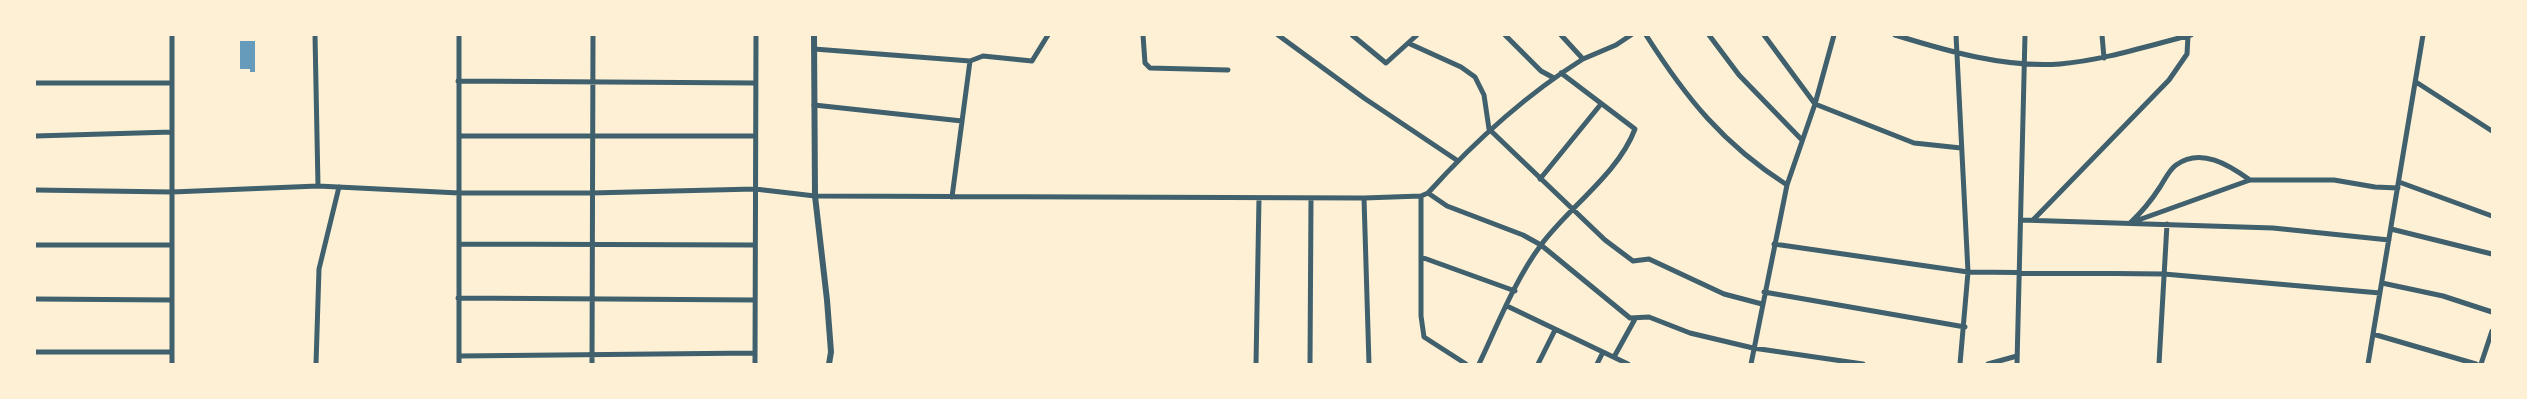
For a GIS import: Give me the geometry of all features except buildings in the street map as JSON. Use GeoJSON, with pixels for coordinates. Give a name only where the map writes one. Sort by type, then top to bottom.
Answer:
{"type":"FeatureCollection","features":[{"type":"Feature","properties":{"kind":"street"},"geometry":{"type":"LineString","coordinates":[[172,35],[172,364]]}},
{"type":"Feature","properties":{"kind":"street"},"geometry":{"type":"LineString","coordinates":[[315,35],[318,186]]}},
{"type":"Feature","properties":{"kind":"street"},"geometry":{"type":"LineString","coordinates":[[459,35],[459,364]]}},
{"type":"Feature","properties":{"kind":"street"},"geometry":{"type":"LineString","coordinates":[[592,364],[591,193],[593,35]]}},
{"type":"Feature","properties":{"kind":"street"},"geometry":{"type":"LineString","coordinates":[[756,35],[754,245],[756,364]]}},
{"type":"Feature","properties":{"kind":"street"},"geometry":{"type":"LineString","coordinates":[[814,35],[815,196],[827,300],[831,352],[829,364]]}},
{"type":"Feature","properties":{"kind":"street"},"geometry":{"type":"LineString","coordinates":[[814,49],[970,61],[983,56],[1032,61],[1048,35]]}},
{"type":"Feature","properties":{"kind":"street"},"geometry":{"type":"LineString","coordinates":[[1144,35],[1146,63],[1150,68],[1228,70]]}},
{"type":"Feature","properties":{"kind":"street"},"geometry":{"type":"LineString","coordinates":[[1278,35],[1364,98],[1458,160]]}},
{"type":"Feature","properties":{"kind":"street"},"geometry":{"type":"LineString","coordinates":[[1352,35],[1386,63],[1414,36]]}},
{"type":"Feature","properties":{"kind":"street"},"geometry":{"type":"LineString","coordinates":[[1505,35],[1541,71],[1554,78]]}},
{"type":"Feature","properties":{"kind":"street"},"geometry":{"type":"LineString","coordinates":[[1560,35],[1582,59]]}},
{"type":"Feature","properties":{"kind":"street"},"geometry":{"type":"LineString","coordinates":[[35,190],[172,192],[318,186],[459,193],[591,193],[755,189],[815,196],[1364,198],[1421,196],[1428,193],[1489,129],[1554,78],[1582,59],[1616,45],[1631,35]]}},
{"type":"Feature","properties":{"kind":"street"},"geometry":{"type":"LineString","coordinates":[[1646,35],[1674,79],[1711,124],[1765,171],[1787,185]]}},
{"type":"Feature","properties":{"kind":"street"},"geometry":{"type":"LineString","coordinates":[[1709,35],[1739,74],[1801,139]]}},
{"type":"Feature","properties":{"kind":"street"},"geometry":{"type":"LineString","coordinates":[[1764,35],[1815,104],[1914,143],[1961,148]]}},
{"type":"Feature","properties":{"kind":"street"},"geometry":{"type":"LineString","coordinates":[[1751,364],[1787,185],[1801,139],[1815,104],[1834,35]]}},
{"type":"Feature","properties":{"kind":"street"},"geometry":{"type":"LineString","coordinates":[[1895,35],[1955,52],[2026,64],[2059,64],[2104,58],[2189,35],[2187,54],[2169,80],[2034,220]]}},
{"type":"Feature","properties":{"kind":"street"},"geometry":{"type":"LineString","coordinates":[[1956,35],[1955,52],[1968,272],[1960,364]]}},
{"type":"Feature","properties":{"kind":"street"},"geometry":{"type":"LineString","coordinates":[[2017,364],[2026,64],[2025,35]]}},
{"type":"Feature","properties":{"kind":"street"},"geometry":{"type":"LineString","coordinates":[[2102,35],[2104,58]]}},
{"type":"Feature","properties":{"kind":"street"},"geometry":{"type":"LineString","coordinates":[[2368,364],[2424,35]]}},
{"type":"Feature","properties":{"kind":"street"},"geometry":{"type":"LineString","coordinates":[[1408,43],[1461,67],[1475,77],[1484,95],[1489,129],[1605,240],[1633,261],[1649,259],[1724,294],[1762,304]]}},
{"type":"Feature","properties":{"kind":"street"},"geometry":{"type":"LineString","coordinates":[[952,197],[970,61]]}},
{"type":"Feature","properties":{"kind":"street"},"geometry":{"type":"LineString","coordinates":[[1479,364],[1507,306],[1541,245],[1630,142],[1635,129],[1561,73]]}},
{"type":"Feature","properties":{"kind":"street"},"geometry":{"type":"LineString","coordinates":[[458,81],[755,83]]}},
{"type":"Feature","properties":{"kind":"street"},"geometry":{"type":"LineString","coordinates":[[2416,82],[2492,130]]}},
{"type":"Feature","properties":{"kind":"street"},"geometry":{"type":"LineString","coordinates":[[35,83],[172,83]]}},
{"type":"Feature","properties":{"kind":"street"},"geometry":{"type":"LineString","coordinates":[[1540,179],[1601,104]]}},
{"type":"Feature","properties":{"kind":"street"},"geometry":{"type":"LineString","coordinates":[[814,105],[962,121]]}},
{"type":"Feature","properties":{"kind":"street"},"geometry":{"type":"LineString","coordinates":[[35,136],[172,132]]}},
{"type":"Feature","properties":{"kind":"street"},"geometry":{"type":"LineString","coordinates":[[459,136],[755,136]]}},
{"type":"Feature","properties":{"kind":"street"},"geometry":{"type":"LineString","coordinates":[[2130,223],[2145,208],[2174,166],[2184,161],[2200,157],[2215,159],[2250,180]]}},
{"type":"Feature","properties":{"kind":"street"},"geometry":{"type":"LineString","coordinates":[[2130,223],[2250,180],[2334,180],[2353,182],[2375,188],[2398,185],[2492,216]]}},
{"type":"Feature","properties":{"kind":"street"},"geometry":{"type":"LineString","coordinates":[[316,364],[319,270],[339,187]]}},
{"type":"Feature","properties":{"kind":"street"},"geometry":{"type":"LineString","coordinates":[[1428,193],[1447,206],[1523,235],[1541,245],[1630,318],[1649,317],[1690,333],[1753,348],[1864,364]]}},
{"type":"Feature","properties":{"kind":"street"},"geometry":{"type":"LineString","coordinates":[[1421,196],[1421,316],[1424,337],[1466,364]]}},
{"type":"Feature","properties":{"kind":"street"},"geometry":{"type":"LineString","coordinates":[[1256,364],[1260,198]]}},
{"type":"Feature","properties":{"kind":"street"},"geometry":{"type":"LineString","coordinates":[[1310,198],[1310,364]]}},
{"type":"Feature","properties":{"kind":"street"},"geometry":{"type":"LineString","coordinates":[[1364,198],[1370,364]]}},
{"type":"Feature","properties":{"kind":"street"},"geometry":{"type":"LineString","coordinates":[[2021,220],[2273,228],[2389,240]]}},
{"type":"Feature","properties":{"kind":"street"},"geometry":{"type":"LineString","coordinates":[[2158,364],[2166,224]]}},
{"type":"Feature","properties":{"kind":"street"},"geometry":{"type":"LineString","coordinates":[[2391,229],[2492,254]]}},
{"type":"Feature","properties":{"kind":"street"},"geometry":{"type":"LineString","coordinates":[[459,244],[754,245]]}},
{"type":"Feature","properties":{"kind":"street"},"geometry":{"type":"LineString","coordinates":[[1774,244],[1968,272],[2164,274],[2380,293]]}},
{"type":"Feature","properties":{"kind":"street"},"geometry":{"type":"LineString","coordinates":[[35,245],[172,245]]}},
{"type":"Feature","properties":{"kind":"street"},"geometry":{"type":"LineString","coordinates":[[1421,257],[1515,291]]}},
{"type":"Feature","properties":{"kind":"street"},"geometry":{"type":"LineString","coordinates":[[2382,283],[2443,296],[2492,312]]}},
{"type":"Feature","properties":{"kind":"street"},"geometry":{"type":"LineString","coordinates":[[1764,292],[1964,326]]}},
{"type":"Feature","properties":{"kind":"street"},"geometry":{"type":"LineString","coordinates":[[458,298],[755,300]]}},
{"type":"Feature","properties":{"kind":"street"},"geometry":{"type":"LineString","coordinates":[[35,299],[172,300]]}},
{"type":"Feature","properties":{"kind":"street"},"geometry":{"type":"LineString","coordinates":[[1507,306],[1628,364]]}},
{"type":"Feature","properties":{"kind":"street"},"geometry":{"type":"LineString","coordinates":[[1614,357],[1635,319]]}},
{"type":"Feature","properties":{"kind":"street"},"geometry":{"type":"LineString","coordinates":[[1538,364],[1555,330]]}},
{"type":"Feature","properties":{"kind":"street"},"geometry":{"type":"LineString","coordinates":[[2481,364],[2492,331]]}},
{"type":"Feature","properties":{"kind":"street"},"geometry":{"type":"LineString","coordinates":[[2373,334],[2476,364]]}},
{"type":"Feature","properties":{"kind":"street"},"geometry":{"type":"LineString","coordinates":[[35,352],[172,352]]}},
{"type":"Feature","properties":{"kind":"street"},"geometry":{"type":"LineString","coordinates":[[459,356],[756,352]]}},
{"type":"Feature","properties":{"kind":"street"},"geometry":{"type":"LineString","coordinates":[[1597,364],[1603,352]]}},
{"type":"Feature","properties":{"kind":"street"},"geometry":{"type":"LineString","coordinates":[[1988,364],[2017,356]]}},
{"type":"Feature","properties":{"kind":"water"},"geometry":{"type":"Polygon","coordinates":[[[240,41],[255,41],[255,72],[250,72],[250,69],[240,69],[240,41]]]}}]}
